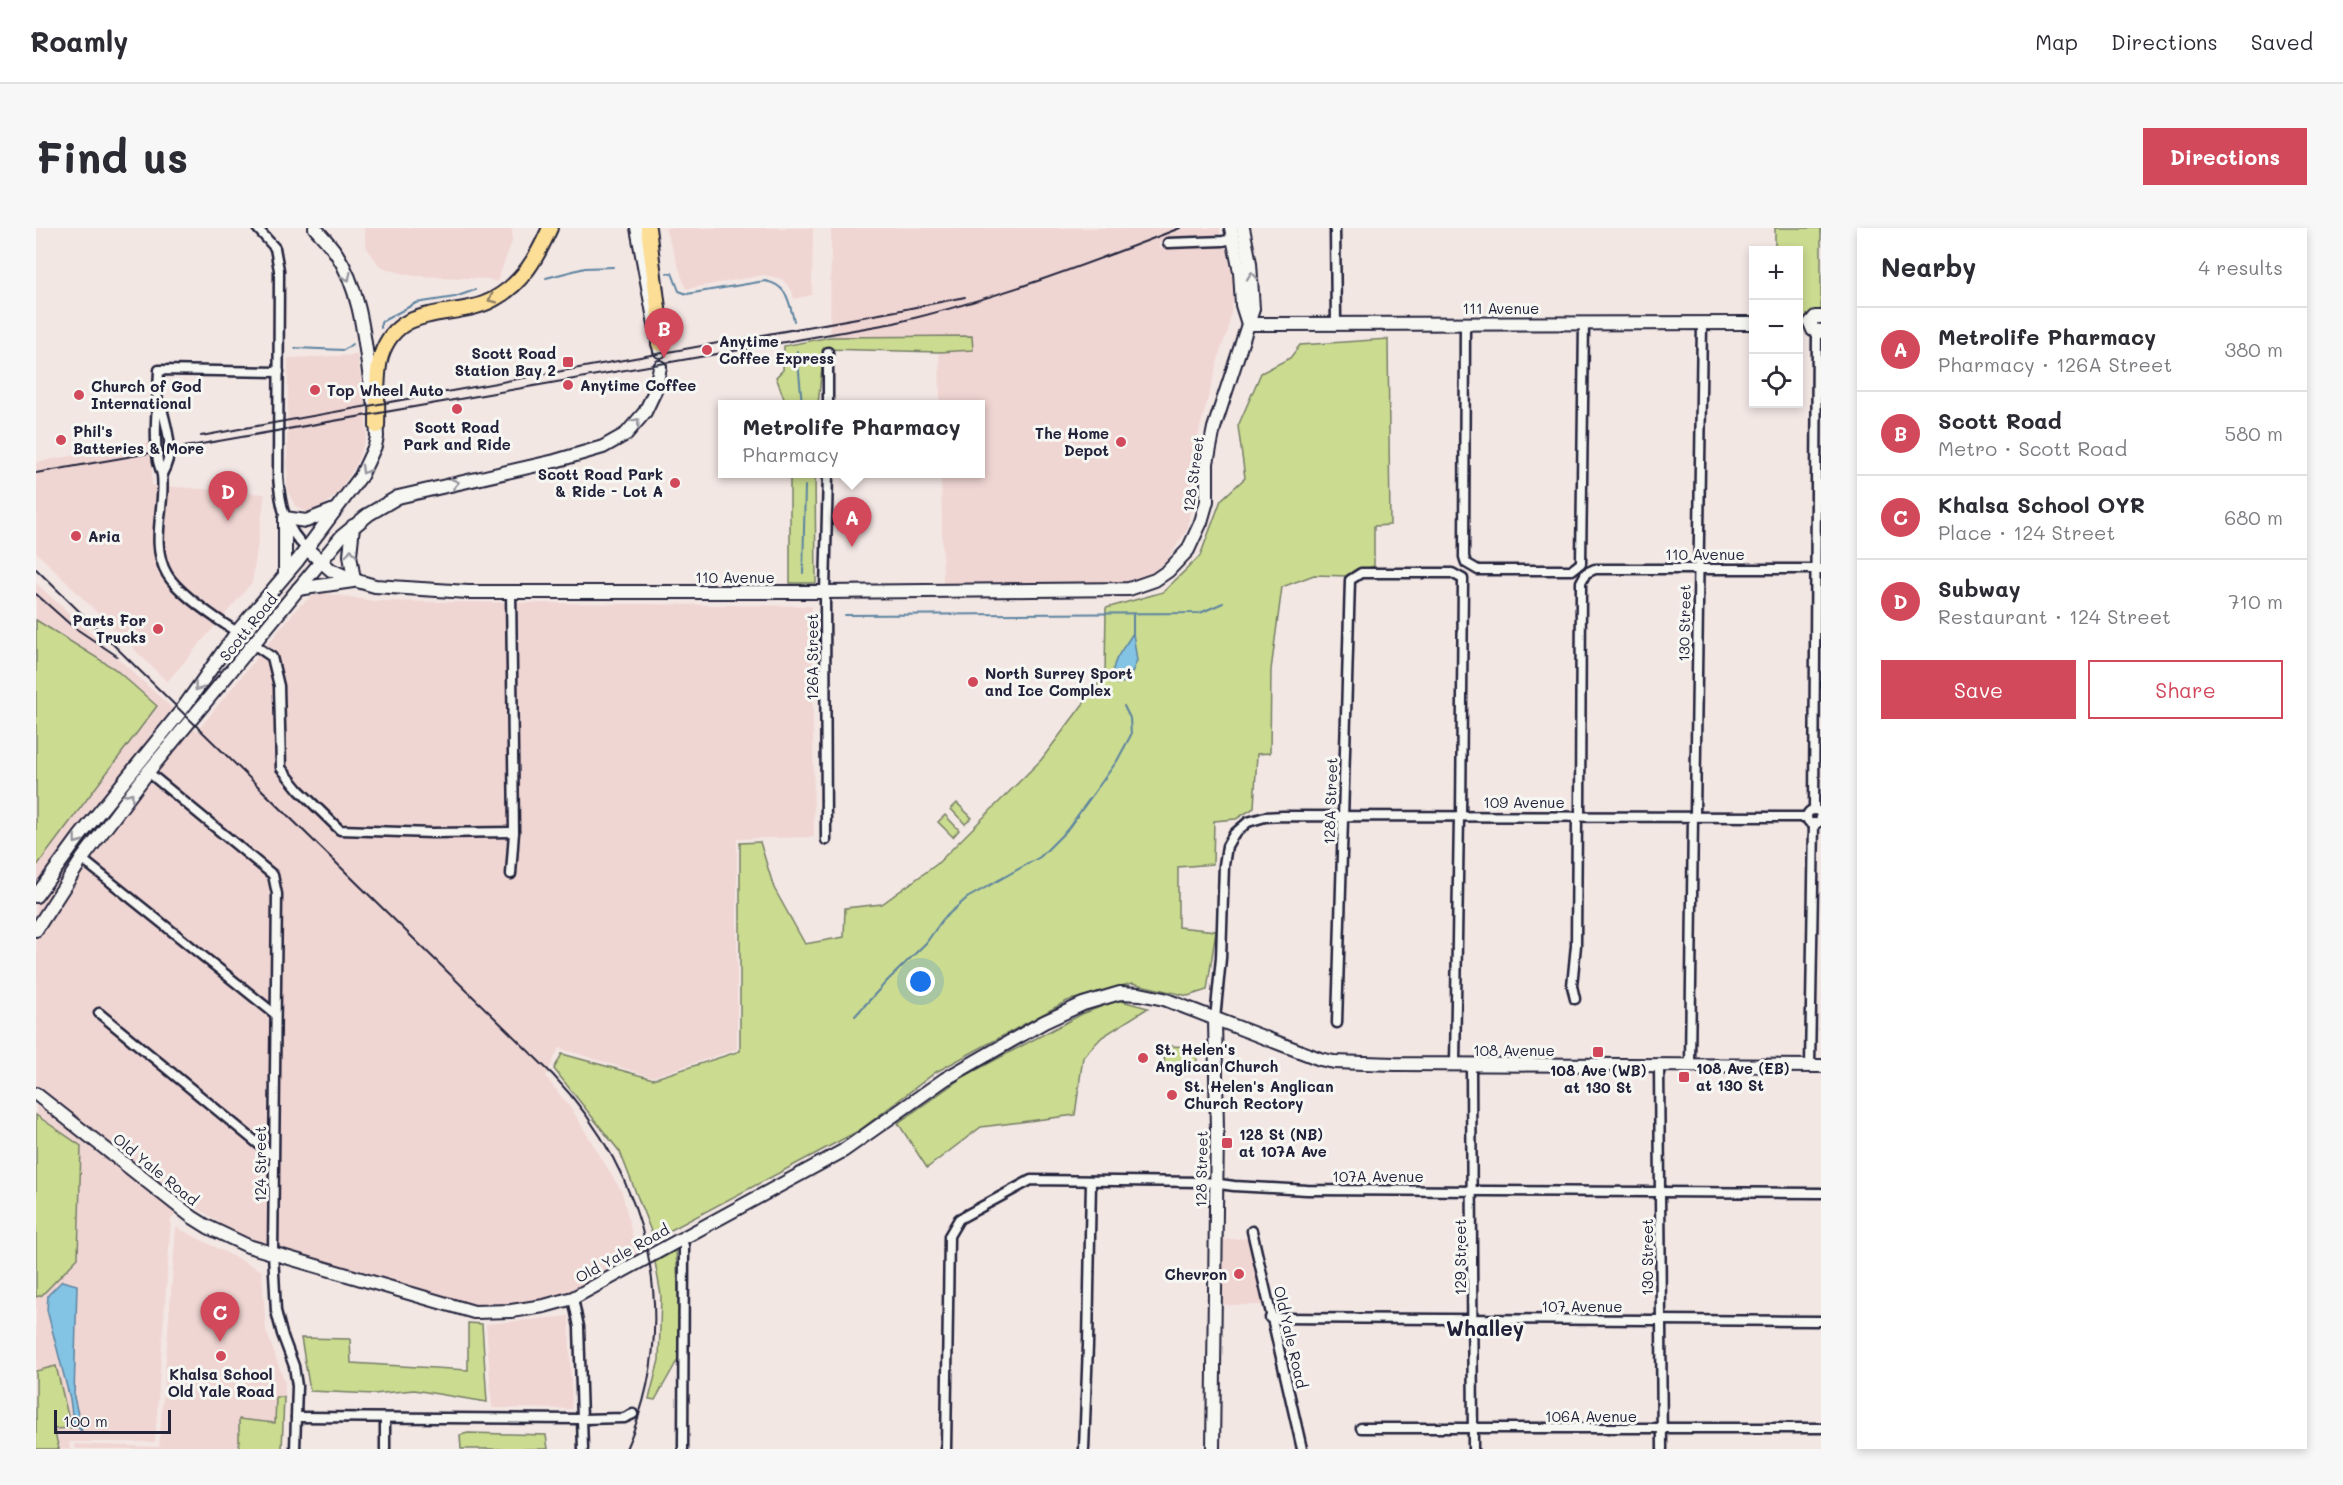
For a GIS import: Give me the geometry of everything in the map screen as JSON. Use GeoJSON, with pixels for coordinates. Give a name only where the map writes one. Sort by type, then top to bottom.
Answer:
{"type":"FeatureCollection","features":[{"type":"Feature","properties":{"kind":"main road","name":"Scott Road"},"geometry":{"type":"LineString","coordinates":[[36,896],[80,836],[181,711],[237,632],[307,549],[362,476],[371,459],[377,437],[377,426],[363,335],[351,286],[336,254],[315,228]]}},
{"type":"Feature","properties":{"kind":"main road"},"geometry":{"type":"LineString","coordinates":[[377,426],[378,373],[381,355],[397,329],[422,316],[479,306],[508,291],[535,261],[550,228]]}},
{"type":"Feature","properties":{"kind":"main road"},"geometry":{"type":"LineString","coordinates":[[637,228],[659,348]]}},
{"type":"Feature","properties":{"kind":"main road"},"geometry":{"type":"LineString","coordinates":[[648,228],[661,332],[659,348]]}},
{"type":"Feature","properties":{"kind":"main road","name":"128 Street"},"geometry":{"type":"LineString","coordinates":[[1155,580],[1168,571],[1188,550],[1201,522],[1207,501],[1207,463],[1212,437],[1254,309],[1252,278],[1243,228]]}},
{"type":"Feature","properties":{"kind":"main road"},"geometry":{"type":"LineString","coordinates":[[1231,233],[1240,272],[1242,305],[1248,324]]}},
{"type":"Feature","properties":{"kind":"main road","name":"111 Avenue"},"geometry":{"type":"LineString","coordinates":[[1248,324],[1749,323]]}},
{"type":"Feature","properties":{"kind":"main road","name":"Scott Road"},"geometry":{"type":"LineString","coordinates":[[36,930],[82,860],[148,772],[320,561],[353,526],[398,497],[566,458],[603,447],[626,434],[645,412],[655,391],[660,366]]}},
{"type":"Feature","properties":{"kind":"main road"},"geometry":{"type":"LineString","coordinates":[[285,575],[285,518],[306,521],[338,508]]}},
{"type":"Feature","properties":{"kind":"main road"},"geometry":{"type":"LineString","coordinates":[[298,589],[354,580],[350,555],[353,526]]}},
{"type":"Feature","properties":{"kind":"main road","name":"110 Avenue"},"geometry":{"type":"LineString","coordinates":[[307,549],[331,570],[375,586],[511,592],[825,592],[1129,588],[1155,580]]}},
{"type":"Feature","properties":{"kind":"main road","name":"Old Yale Road"},"geometry":{"type":"LineString","coordinates":[[36,1094],[192,1217],[235,1241],[474,1312],[511,1311],[544,1306],[573,1298],[843,1151],[945,1079],[1044,1022],[1083,1004],[1120,993],[1140,994],[1164,999],[1215,1019]]}},
{"type":"Feature","properties":{"kind":"main road","name":"128 Street"},"geometry":{"type":"LineString","coordinates":[[1213,1449],[1215,1019]]}},
{"type":"Feature","properties":{"kind":"main road","name":"108 Avenue"},"geometry":{"type":"LineString","coordinates":[[1215,1019],[1334,1062],[1472,1065],[1815,1066]]}},
{"type":"Feature","properties":{"kind":"street"},"geometry":{"type":"LineString","coordinates":[[257,228],[274,248],[278,259],[278,476],[281,502],[285,518],[297,540],[307,549]]}},
{"type":"Feature","properties":{"kind":"street"},"geometry":{"type":"LineString","coordinates":[[1335,228],[1336,323]]}},
{"type":"Feature","properties":{"kind":"street"},"geometry":{"type":"LineString","coordinates":[[1168,243],[1223,241],[1231,233]]}},
{"type":"Feature","properties":{"kind":"street"},"geometry":{"type":"LineString","coordinates":[[1466,323],[1464,557],[1466,563],[1478,570],[1572,570],[1581,563],[1582,559],[1584,323]]}},
{"type":"Feature","properties":{"kind":"street","name":"130 Street"},"geometry":{"type":"LineString","coordinates":[[1690,1065],[1702,323]]}},
{"type":"Feature","properties":{"kind":"street"},"geometry":{"type":"LineString","coordinates":[[1814,325],[1818,569],[1815,1066]]}},
{"type":"Feature","properties":{"kind":"street"},"geometry":{"type":"LineString","coordinates":[[828,352],[828,400]]}},
{"type":"Feature","properties":{"kind":"street"},"geometry":{"type":"LineString","coordinates":[[237,632],[181,589],[167,573],[159,546],[162,474],[170,459],[169,437],[158,392],[159,370],[279,372]]}},
{"type":"Feature","properties":{"kind":"street","name":"126A Street"},"geometry":{"type":"LineString","coordinates":[[826,840],[825,592],[828,478]]}},
{"type":"Feature","properties":{"kind":"street","name":"110 Avenue"},"geometry":{"type":"LineString","coordinates":[[1579,816],[1581,582],[1583,576],[1590,571],[1818,569]]}},
{"type":"Feature","properties":{"kind":"street","name":"128A Street"},"geometry":{"type":"LineString","coordinates":[[1337,1023],[1350,580],[1361,573],[1452,573],[1463,579],[1460,816]]}},
{"type":"Feature","properties":{"kind":"street"},"geometry":{"type":"LineString","coordinates":[[511,592],[514,832],[511,874]]}},
{"type":"Feature","properties":{"kind":"street"},"geometry":{"type":"LineString","coordinates":[[253,644],[272,657],[279,686],[281,768],[299,790],[340,830],[432,833],[514,832]]}},
{"type":"Feature","properties":{"kind":"street","name":"124 Street"},"geometry":{"type":"LineString","coordinates":[[148,772],[273,875],[277,894],[273,1253],[276,1311],[294,1366],[297,1386],[295,1449]]}},
{"type":"Feature","properties":{"kind":"street","name":"109 Avenue"},"geometry":{"type":"LineString","coordinates":[[1243,825],[1259,818],[1274,816],[1815,817]]}},
{"type":"Feature","properties":{"kind":"street"},"geometry":{"type":"LineString","coordinates":[[1455,1064],[1460,816]]}},
{"type":"Feature","properties":{"kind":"street"},"geometry":{"type":"LineString","coordinates":[[1575,999],[1572,986],[1576,945],[1579,816]]}},
{"type":"Feature","properties":{"kind":"street","name":"128 Street"},"geometry":{"type":"LineString","coordinates":[[1215,1019],[1222,935],[1224,854],[1231,838],[1243,825]]}},
{"type":"Feature","properties":{"kind":"street"},"geometry":{"type":"LineString","coordinates":[[82,860],[275,1014]]}},
{"type":"Feature","properties":{"kind":"street"},"geometry":{"type":"LineString","coordinates":[[99,1013],[273,1156]]}},
{"type":"Feature","properties":{"kind":"street","name":"129 Street"},"geometry":{"type":"LineString","coordinates":[[1472,1065],[1473,1449]]}},
{"type":"Feature","properties":{"kind":"street","name":"130 Street"},"geometry":{"type":"LineString","coordinates":[[1659,1065],[1662,1449]]}},
{"type":"Feature","properties":{"kind":"street","name":"107A Avenue"},"geometry":{"type":"LineString","coordinates":[[946,1449],[949,1236],[959,1219],[1031,1180],[1215,1184],[1307,1190],[1821,1193]]}},
{"type":"Feature","properties":{"kind":"street"},"geometry":{"type":"LineString","coordinates":[[1083,1449],[1088,1345],[1090,1181]]}},
{"type":"Feature","properties":{"kind":"street","name":"Old Yale Road"},"geometry":{"type":"LineString","coordinates":[[1252,1231],[1270,1318],[1302,1449]]}},
{"type":"Feature","properties":{"kind":"street"},"geometry":{"type":"LineString","coordinates":[[680,1238],[684,1246],[683,1449]]}},
{"type":"Feature","properties":{"kind":"street"},"geometry":{"type":"LineString","coordinates":[[573,1298],[579,1327],[583,1449]]}},
{"type":"Feature","properties":{"kind":"street","name":"107 Avenue"},"geometry":{"type":"LineString","coordinates":[[1270,1318],[1821,1321]]}},
{"type":"Feature","properties":{"kind":"street"},"geometry":{"type":"LineString","coordinates":[[296,1417],[582,1419],[624,1418],[633,1414]]}},
{"type":"Feature","properties":{"kind":"street"},"geometry":{"type":"LineString","coordinates":[[385,1418],[385,1449]]}},
{"type":"Feature","properties":{"kind":"street","name":"106A Avenue"},"geometry":{"type":"LineString","coordinates":[[1361,1428],[1821,1428]]}},
{"type":"Feature","properties":{"kind":"shaded area"},"geometry":{"type":"Polygon","coordinates":[[[364,228],[512,228],[512,242],[497,282],[488,279],[414,276],[379,265],[366,247],[364,228]]]}},
{"type":"Feature","properties":{"kind":"shaded area"},"geometry":{"type":"Polygon","coordinates":[[[665,228],[813,228],[812,295],[794,299],[792,291],[782,279],[764,275],[686,289],[665,228]]]}},
{"type":"Feature","properties":{"kind":"shaded area"},"geometry":{"type":"Polygon","coordinates":[[[831,228],[1220,228],[1220,234],[1159,242],[1160,248],[1225,245],[1231,266],[1234,294],[1228,331],[1199,432],[1188,528],[1166,562],[1145,577],[1118,584],[943,585],[941,478],[985,478],[985,400],[940,400],[939,352],[972,350],[972,337],[830,337],[831,228]]]}},
{"type":"Feature","properties":{"kind":"shaded area"},"geometry":{"type":"Polygon","coordinates":[[[357,355],[365,402],[367,435],[356,465],[338,493],[321,508],[306,512],[295,506],[287,490],[288,358],[357,355]]]}},
{"type":"Feature","properties":{"kind":"shaded area"},"geometry":{"type":"Polygon","coordinates":[[[152,442],[152,485],[265,494],[252,583],[167,682],[36,552],[36,462],[152,442]]]}},
{"type":"Feature","properties":{"kind":"shaded area"},"geometry":{"type":"Polygon","coordinates":[[[36,583],[197,731],[298,607],[312,596],[324,593],[374,601],[812,606],[814,837],[737,839],[737,1049],[652,1077],[559,1048],[546,1077],[573,1111],[622,1192],[637,1255],[580,1289],[540,1302],[482,1309],[406,1289],[235,1233],[187,1201],[171,1220],[155,1442],[69,1442],[70,1449],[36,1449],[36,583]]]}},
{"type":"Feature","properties":{"kind":"shaded area","name":"Khalsa School Old Yale Road"},"geometry":{"type":"Polygon","coordinates":[[[176,1227],[262,1271],[266,1330],[285,1383],[283,1449],[76,1449],[74,1444],[159,1447],[176,1227]]]}},
{"type":"Feature","properties":{"kind":"shaded area"},"geometry":{"type":"Polygon","coordinates":[[[1249,1238],[1269,1305],[1223,1305],[1223,1240],[1249,1238]]]}},
{"type":"Feature","properties":{"kind":"shaded area"},"geometry":{"type":"Polygon","coordinates":[[[569,1316],[572,1409],[492,1408],[486,1324],[569,1316]]]}},
{"type":"Feature","properties":{"kind":"green space"},"geometry":{"type":"Polygon","coordinates":[[[1775,228],[1821,228],[1821,315],[1803,317],[1803,246],[1775,246],[1775,228]]]}},
{"type":"Feature","properties":{"kind":"green space"},"geometry":{"type":"Polygon","coordinates":[[[972,336],[973,350],[939,352],[824,349],[818,400],[785,400],[776,377],[783,370],[784,346],[830,337],[972,336]]]}},
{"type":"Feature","properties":{"kind":"green space"},"geometry":{"type":"Polygon","coordinates":[[[1388,339],[1390,525],[1374,526],[1374,566],[1347,576],[1314,575],[1282,587],[1271,670],[1270,753],[1257,754],[1254,808],[1236,819],[1214,821],[1213,864],[1178,867],[1178,927],[1216,931],[1207,990],[1188,996],[1132,983],[1067,1001],[936,1072],[860,1130],[654,1239],[620,1152],[554,1069],[562,1054],[653,1079],[740,1051],[740,843],[760,842],[774,888],[805,944],[844,937],[845,908],[882,904],[937,864],[1041,760],[1105,675],[1106,608],[1163,592],[1200,556],[1221,500],[1245,478],[1238,426],[1261,373],[1290,358],[1300,345],[1388,339]]]}},
{"type":"Feature","properties":{"kind":"green space"},"geometry":{"type":"Polygon","coordinates":[[[790,478],[815,478],[816,583],[790,583],[790,478]]]}},
{"type":"Feature","properties":{"kind":"green space"},"geometry":{"type":"Polygon","coordinates":[[[36,620],[115,669],[157,706],[36,867],[36,620]]]}},
{"type":"Feature","properties":{"kind":"green space"},"geometry":{"type":"Polygon","coordinates":[[[957,803],[972,818],[965,824],[951,809],[957,803]]]}},
{"type":"Feature","properties":{"kind":"green space"},"geometry":{"type":"Polygon","coordinates":[[[945,815],[959,830],[953,837],[938,822],[945,815]]]}},
{"type":"Feature","properties":{"kind":"green space"},"geometry":{"type":"Polygon","coordinates":[[[1118,1000],[1148,1008],[1102,1037],[1083,1057],[1075,1115],[981,1127],[927,1168],[898,1123],[963,1077],[1082,1014],[1118,1000]]]}},
{"type":"Feature","properties":{"kind":"green space"},"geometry":{"type":"Polygon","coordinates":[[[1165,1046],[1197,1047],[1197,1070],[1164,1069],[1165,1046]]]}},
{"type":"Feature","properties":{"kind":"green space"},"geometry":{"type":"Polygon","coordinates":[[[36,1115],[81,1146],[78,1258],[42,1295],[36,1297],[36,1115]]]}},
{"type":"Feature","properties":{"kind":"green space"},"geometry":{"type":"Polygon","coordinates":[[[676,1250],[682,1352],[655,1400],[649,1399],[659,1360],[661,1295],[655,1262],[676,1250]]]}},
{"type":"Feature","properties":{"kind":"green space"},"geometry":{"type":"Polygon","coordinates":[[[468,1323],[482,1324],[487,1402],[414,1390],[374,1394],[310,1391],[301,1338],[350,1339],[351,1363],[468,1370],[468,1323]]]}},
{"type":"Feature","properties":{"kind":"green space"},"geometry":{"type":"Polygon","coordinates":[[[56,1366],[71,1428],[54,1429],[59,1449],[36,1449],[36,1371],[56,1366]]]}},
{"type":"Feature","properties":{"kind":"green space"},"geometry":{"type":"Polygon","coordinates":[[[276,1397],[284,1397],[282,1449],[239,1449],[239,1419],[275,1423],[276,1397]]]}},
{"type":"Feature","properties":{"kind":"green space"},"geometry":{"type":"Polygon","coordinates":[[[468,1433],[546,1435],[548,1449],[461,1449],[460,1435],[468,1433]]]}},
{"type":"Feature","properties":{"kind":"water"},"geometry":{"type":"Polygon","coordinates":[[[1133,633],[1137,661],[1128,681],[1117,684],[1112,680],[1112,672],[1119,655],[1133,633]]]}},
{"type":"Feature","properties":{"kind":"water"},"geometry":{"type":"Polygon","coordinates":[[[62,1281],[77,1285],[74,1397],[82,1432],[73,1422],[70,1399],[47,1310],[48,1295],[62,1281]]]}},
{"type":"Feature","properties":{"kind":"waterway"},"geometry":{"type":"LineString","coordinates":[[546,278],[585,268],[613,267]]}},
{"type":"Feature","properties":{"kind":"waterway"},"geometry":{"type":"LineString","coordinates":[[667,273],[672,273],[679,291],[687,294],[765,281],[773,283],[779,286],[786,295],[794,321]]}},
{"type":"Feature","properties":{"kind":"waterway"},"geometry":{"type":"LineString","coordinates":[[381,328],[381,322],[416,303],[455,297],[475,290]]}},
{"type":"Feature","properties":{"kind":"waterway"},"geometry":{"type":"LineString","coordinates":[[295,348],[344,350],[352,344]]}},
{"type":"Feature","properties":{"kind":"waterway"},"geometry":{"type":"LineString","coordinates":[[797,351],[802,400]]}},
{"type":"Feature","properties":{"kind":"waterway"},"geometry":{"type":"LineString","coordinates":[[803,573],[805,486]]}},
{"type":"Feature","properties":{"kind":"waterway"},"geometry":{"type":"LineString","coordinates":[[845,615],[1200,613],[1223,603]]}},
{"type":"Feature","properties":{"kind":"waterway"},"geometry":{"type":"LineString","coordinates":[[1133,614],[1133,633]]}},
{"type":"Feature","properties":{"kind":"waterway"},"geometry":{"type":"LineString","coordinates":[[855,1016],[926,943],[943,919],[967,898],[1040,857],[1067,830],[1117,761],[1131,735],[1130,718],[1124,706]]}},
{"type":"Feature","properties":{"kind":"railway"},"geometry":{"type":"LineString","coordinates":[[36,473],[894,323],[1003,293],[1180,228]]}},
{"type":"Feature","properties":{"kind":"railway"},"geometry":{"type":"LineString","coordinates":[[201,436],[965,297]]}},
{"type":"Feature","properties":{"kind":"railway"},"geometry":{"type":"LineString","coordinates":[[36,569],[553,1075],[586,1115],[613,1158],[634,1204],[647,1251],[654,1300],[653,1350],[643,1400],[626,1449]]}},
{"type":"Feature","properties":{"kind":"railway"},"geometry":{"type":"LineString","coordinates":[[36,594],[72,626],[117,656]]}},
{"type":"Feature","properties":{"kind":"place","name":"Anytime Coffee Express"},"geometry":{"type":"Point","coordinates":[707,350]}},
{"type":"Feature","properties":{"kind":"place","name":"Scott Road"},"geometry":{"type":"Point","coordinates":[664,358]}},
{"type":"Feature","properties":{"kind":"place","name":"Scott Road Station Bay 2"},"geometry":{"type":"Point","coordinates":[568,362]}},
{"type":"Feature","properties":{"kind":"place","name":"Anytime Coffee"},"geometry":{"type":"Point","coordinates":[568,385]}},
{"type":"Feature","properties":{"kind":"place","name":"Top Wheel Auto"},"geometry":{"type":"Point","coordinates":[315,390]}},
{"type":"Feature","properties":{"kind":"place","name":"Church of God International"},"geometry":{"type":"Point","coordinates":[79,395]}},
{"type":"Feature","properties":{"kind":"place","name":"Scott Road Park and Ride"},"geometry":{"type":"Point","coordinates":[457,409]}},
{"type":"Feature","properties":{"kind":"place","name":"Phil's Batteries & More"},"geometry":{"type":"Point","coordinates":[61,440]}},
{"type":"Feature","properties":{"kind":"place","name":"The Home Depot"},"geometry":{"type":"Point","coordinates":[1121,442]}},
{"type":"Feature","properties":{"kind":"place","name":"Scott Road Park & Ride - Lot A"},"geometry":{"type":"Point","coordinates":[675,483]}},
{"type":"Feature","properties":{"kind":"place","name":"Subway"},"geometry":{"type":"Point","coordinates":[228,521]}},
{"type":"Feature","properties":{"kind":"place","name":"Aria"},"geometry":{"type":"Point","coordinates":[76,536]}},
{"type":"Feature","properties":{"kind":"place","name":"Metrolife Pharmacy"},"geometry":{"type":"Point","coordinates":[852,547]}},
{"type":"Feature","properties":{"kind":"place","name":"Parts For Trucks"},"geometry":{"type":"Point","coordinates":[158,629]}},
{"type":"Feature","properties":{"kind":"place","name":"North Surrey Sport and Ice Complex"},"geometry":{"type":"Point","coordinates":[973,682]}},
{"type":"Feature","properties":{"kind":"place","name":"108 Ave (WB) at 130 St"},"geometry":{"type":"Point","coordinates":[1598,1052]}},
{"type":"Feature","properties":{"kind":"place","name":"St. Helen's Anglican Church"},"geometry":{"type":"Point","coordinates":[1143,1058]}},
{"type":"Feature","properties":{"kind":"place","name":"108 Ave (EB) at 130 St"},"geometry":{"type":"Point","coordinates":[1684,1077]}},
{"type":"Feature","properties":{"kind":"place","name":"St. Helen's Anglican Church Rectory"},"geometry":{"type":"Point","coordinates":[1172,1095]}},
{"type":"Feature","properties":{"kind":"place","name":"128 St (NB) at 107A Ave"},"geometry":{"type":"Point","coordinates":[1227,1143]}},
{"type":"Feature","properties":{"kind":"place","name":"Chevron"},"geometry":{"type":"Point","coordinates":[1239,1274]}},
{"type":"Feature","properties":{"kind":"place","name":"Khalsa School OYR"},"geometry":{"type":"Point","coordinates":[220,1342]}},
{"type":"Feature","properties":{"kind":"place","name":"Khalsa School Old Yale Road"},"geometry":{"type":"Point","coordinates":[221,1356]}},
{"type":"Feature","properties":{"kind":"district","name":"Whalley"},"geometry":{"type":"Point","coordinates":[1485,1327]}}]}
